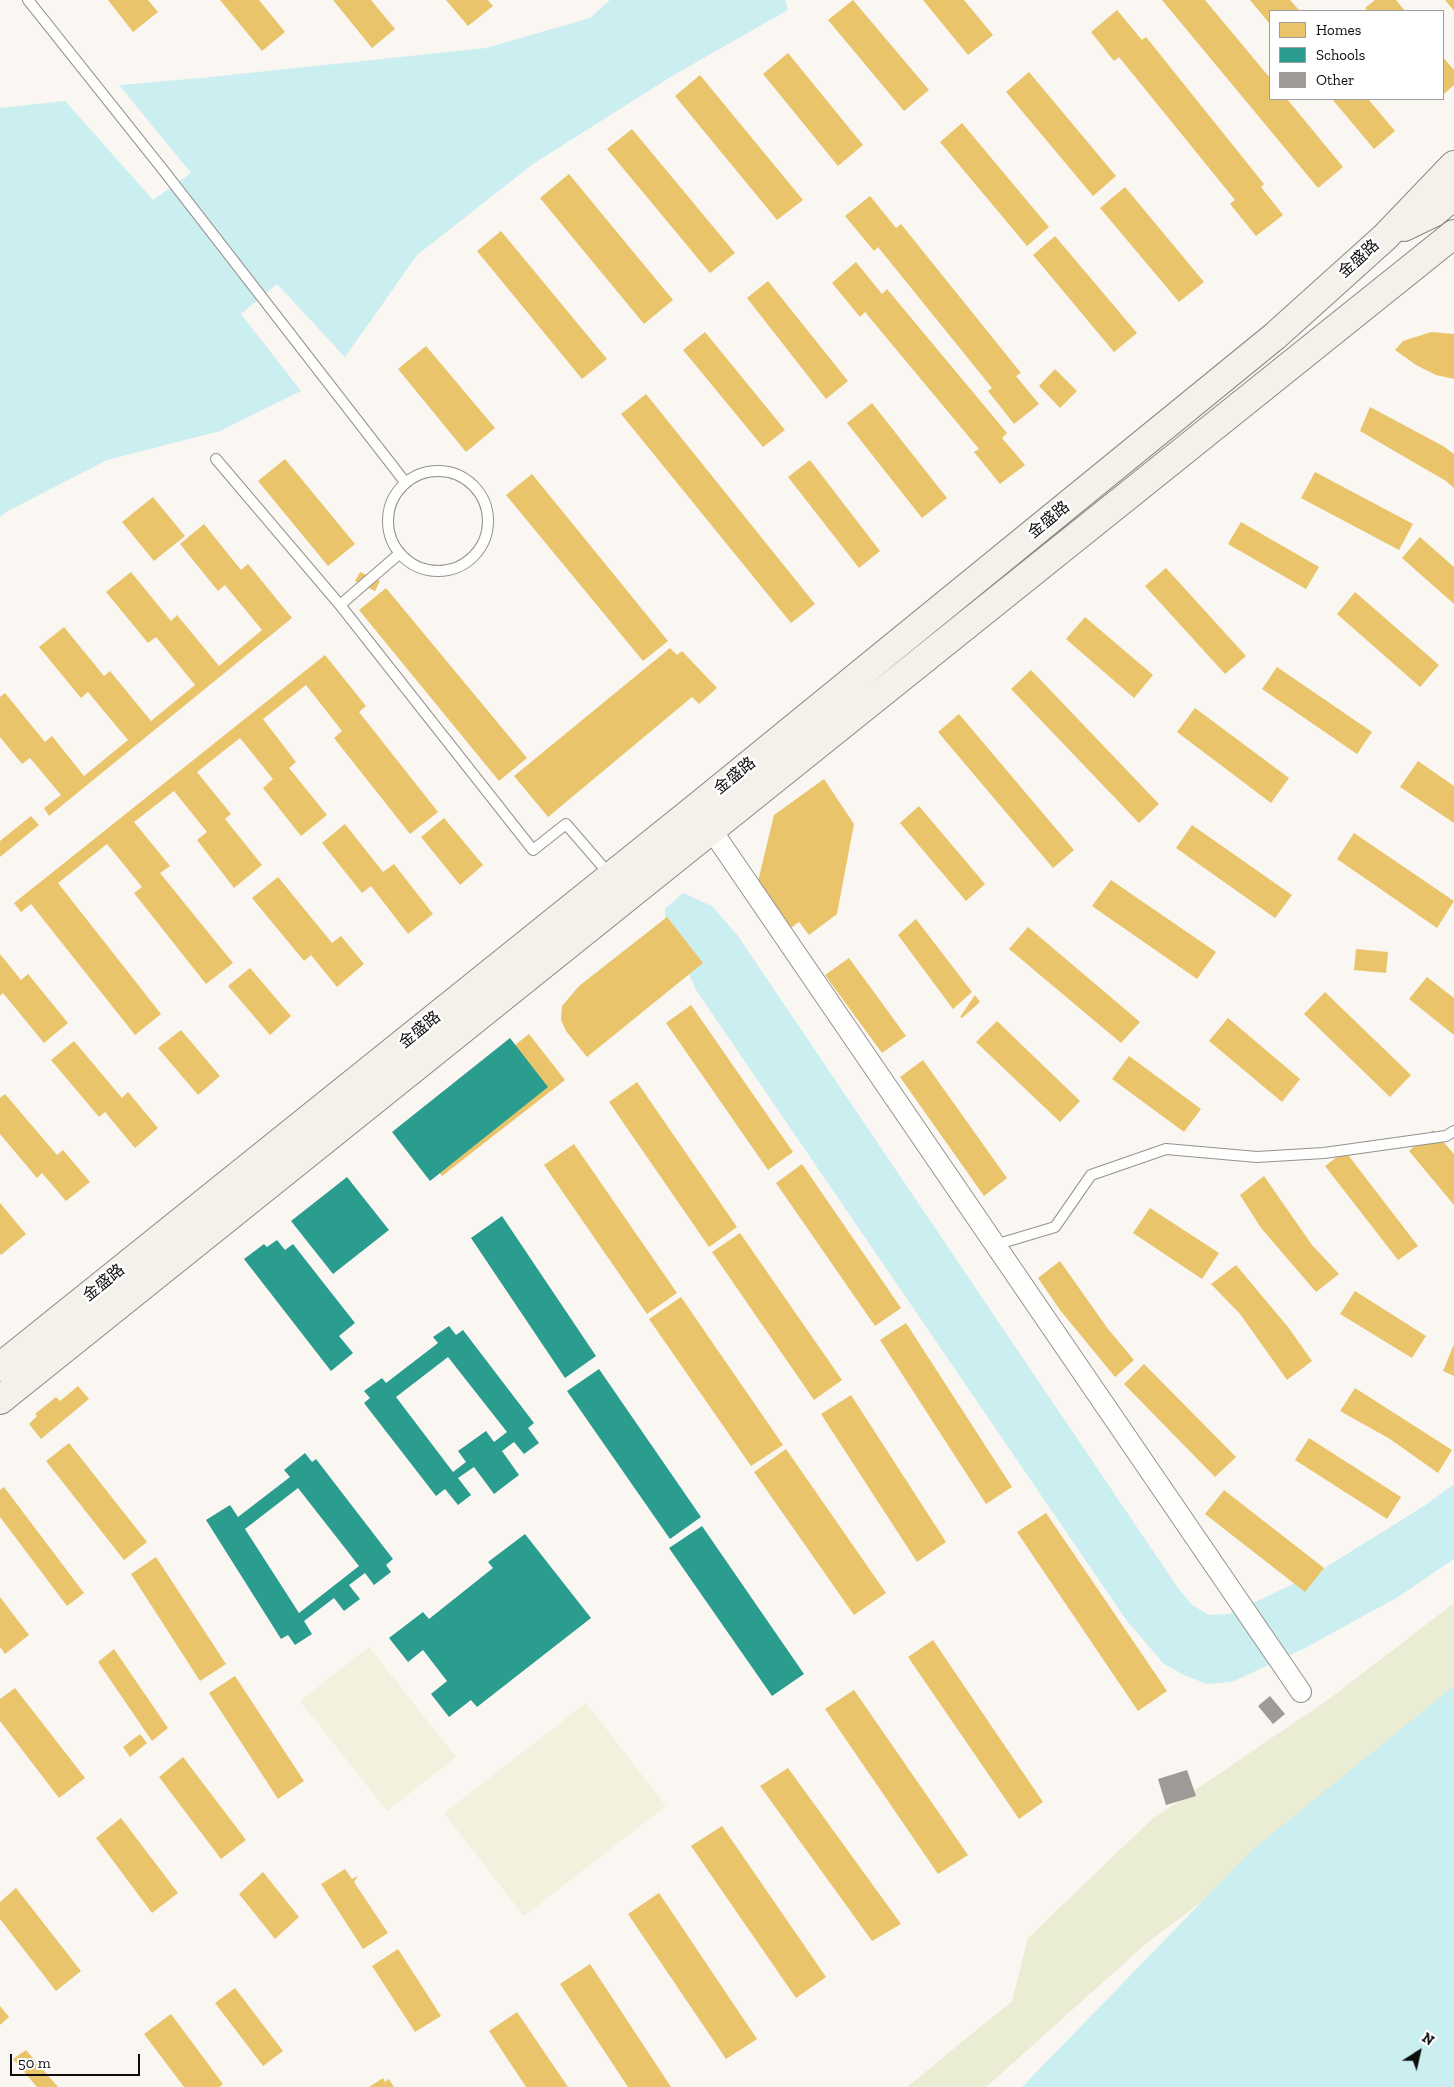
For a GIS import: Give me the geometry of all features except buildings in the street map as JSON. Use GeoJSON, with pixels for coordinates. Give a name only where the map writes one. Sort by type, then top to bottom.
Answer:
{"type":"FeatureCollection","features":[{"type":"Feature","properties":{"kind":"street","name":"金盛路"},"geometry":{"type":"LineString","coordinates":[[0,1367],[696,808],[1275,336],[1385,236],[1454,165]]}},
{"type":"Feature","properties":{"kind":"street"},"geometry":{"type":"LineString","coordinates":[[1385,236],[1433,213],[1454,196]]}},
{"type":"Feature","properties":{"kind":"street"},"geometry":{"type":"LineString","coordinates":[[1416,264],[1454,226]]}},
{"type":"Feature","properties":{"kind":"street","name":"金盛路"},"geometry":{"type":"LineString","coordinates":[[0,1400],[1454,234]]}},
{"type":"Feature","properties":{"kind":"street"},"geometry":{"type":"LineString","coordinates":[[696,808],[1301,1692]]}},
{"type":"Feature","properties":{"kind":"lane"},"geometry":{"type":"LineString","coordinates":[[28,0],[405,482]]}},
{"type":"Feature","properties":{"kind":"lane"},"geometry":{"type":"LineString","coordinates":[[216,459],[340,606],[533,850],[566,824],[611,876]]}},
{"type":"Feature","properties":{"kind":"lane"},"geometry":{"type":"LineString","coordinates":[[442,471],[462,476],[477,489],[487,506],[489,526],[484,545],[472,560],[454,570],[434,572],[415,567],[400,554],[390,537],[388,517],[393,498],[405,482],[423,473],[442,471]]}},
{"type":"Feature","properties":{"kind":"lane"},"geometry":{"type":"LineString","coordinates":[[340,606],[400,554]]}},
{"type":"Feature","properties":{"kind":"lane"},"geometry":{"type":"LineString","coordinates":[[995,1245],[1054,1226],[1091,1175],[1166,1149],[1257,1157],[1324,1153],[1446,1136],[1454,1131]]}},
{"type":"Feature","properties":{"kind":"green space"},"geometry":{"type":"Polygon","coordinates":[[[1454,1603],[1454,1710],[1147,1943],[986,2087],[907,2087],[1012,2001],[1028,1938],[1151,1820],[1329,1699],[1454,1603]]]}},
{"type":"Feature","properties":{"kind":"green space"},"geometry":{"type":"Polygon","coordinates":[[[369,1647],[456,1757],[387,1811],[300,1701],[369,1647]]]}},
{"type":"Feature","properties":{"kind":"green space"},"geometry":{"type":"Polygon","coordinates":[[[586,1703],[666,1806],[524,1916],[444,1813],[586,1703]]]}},
{"type":"Feature","properties":{"kind":"water"},"geometry":{"type":"Polygon","coordinates":[[[610,0],[785,0],[788,10],[672,76],[533,164],[417,255],[345,357],[277,284],[241,314],[301,391],[220,431],[107,460],[6,512],[0,517],[0,108],[65,101],[153,200],[191,173],[119,85],[486,48],[590,18],[610,0]]]}},
{"type":"Feature","properties":{"kind":"water"},"geometry":{"type":"Polygon","coordinates":[[[683,893],[712,906],[738,936],[1178,1588],[1192,1605],[1209,1615],[1229,1614],[1315,1574],[1424,1506],[1454,1484],[1454,1559],[1398,1597],[1305,1648],[1232,1682],[1207,1684],[1184,1675],[1164,1664],[1127,1621],[696,990],[665,919],[665,909],[683,893]]]}},
{"type":"Feature","properties":{"kind":"water"},"geometry":{"type":"Polygon","coordinates":[[[1454,1686],[1454,2087],[1022,2087],[1251,1851],[1454,1686]]]}}]}
